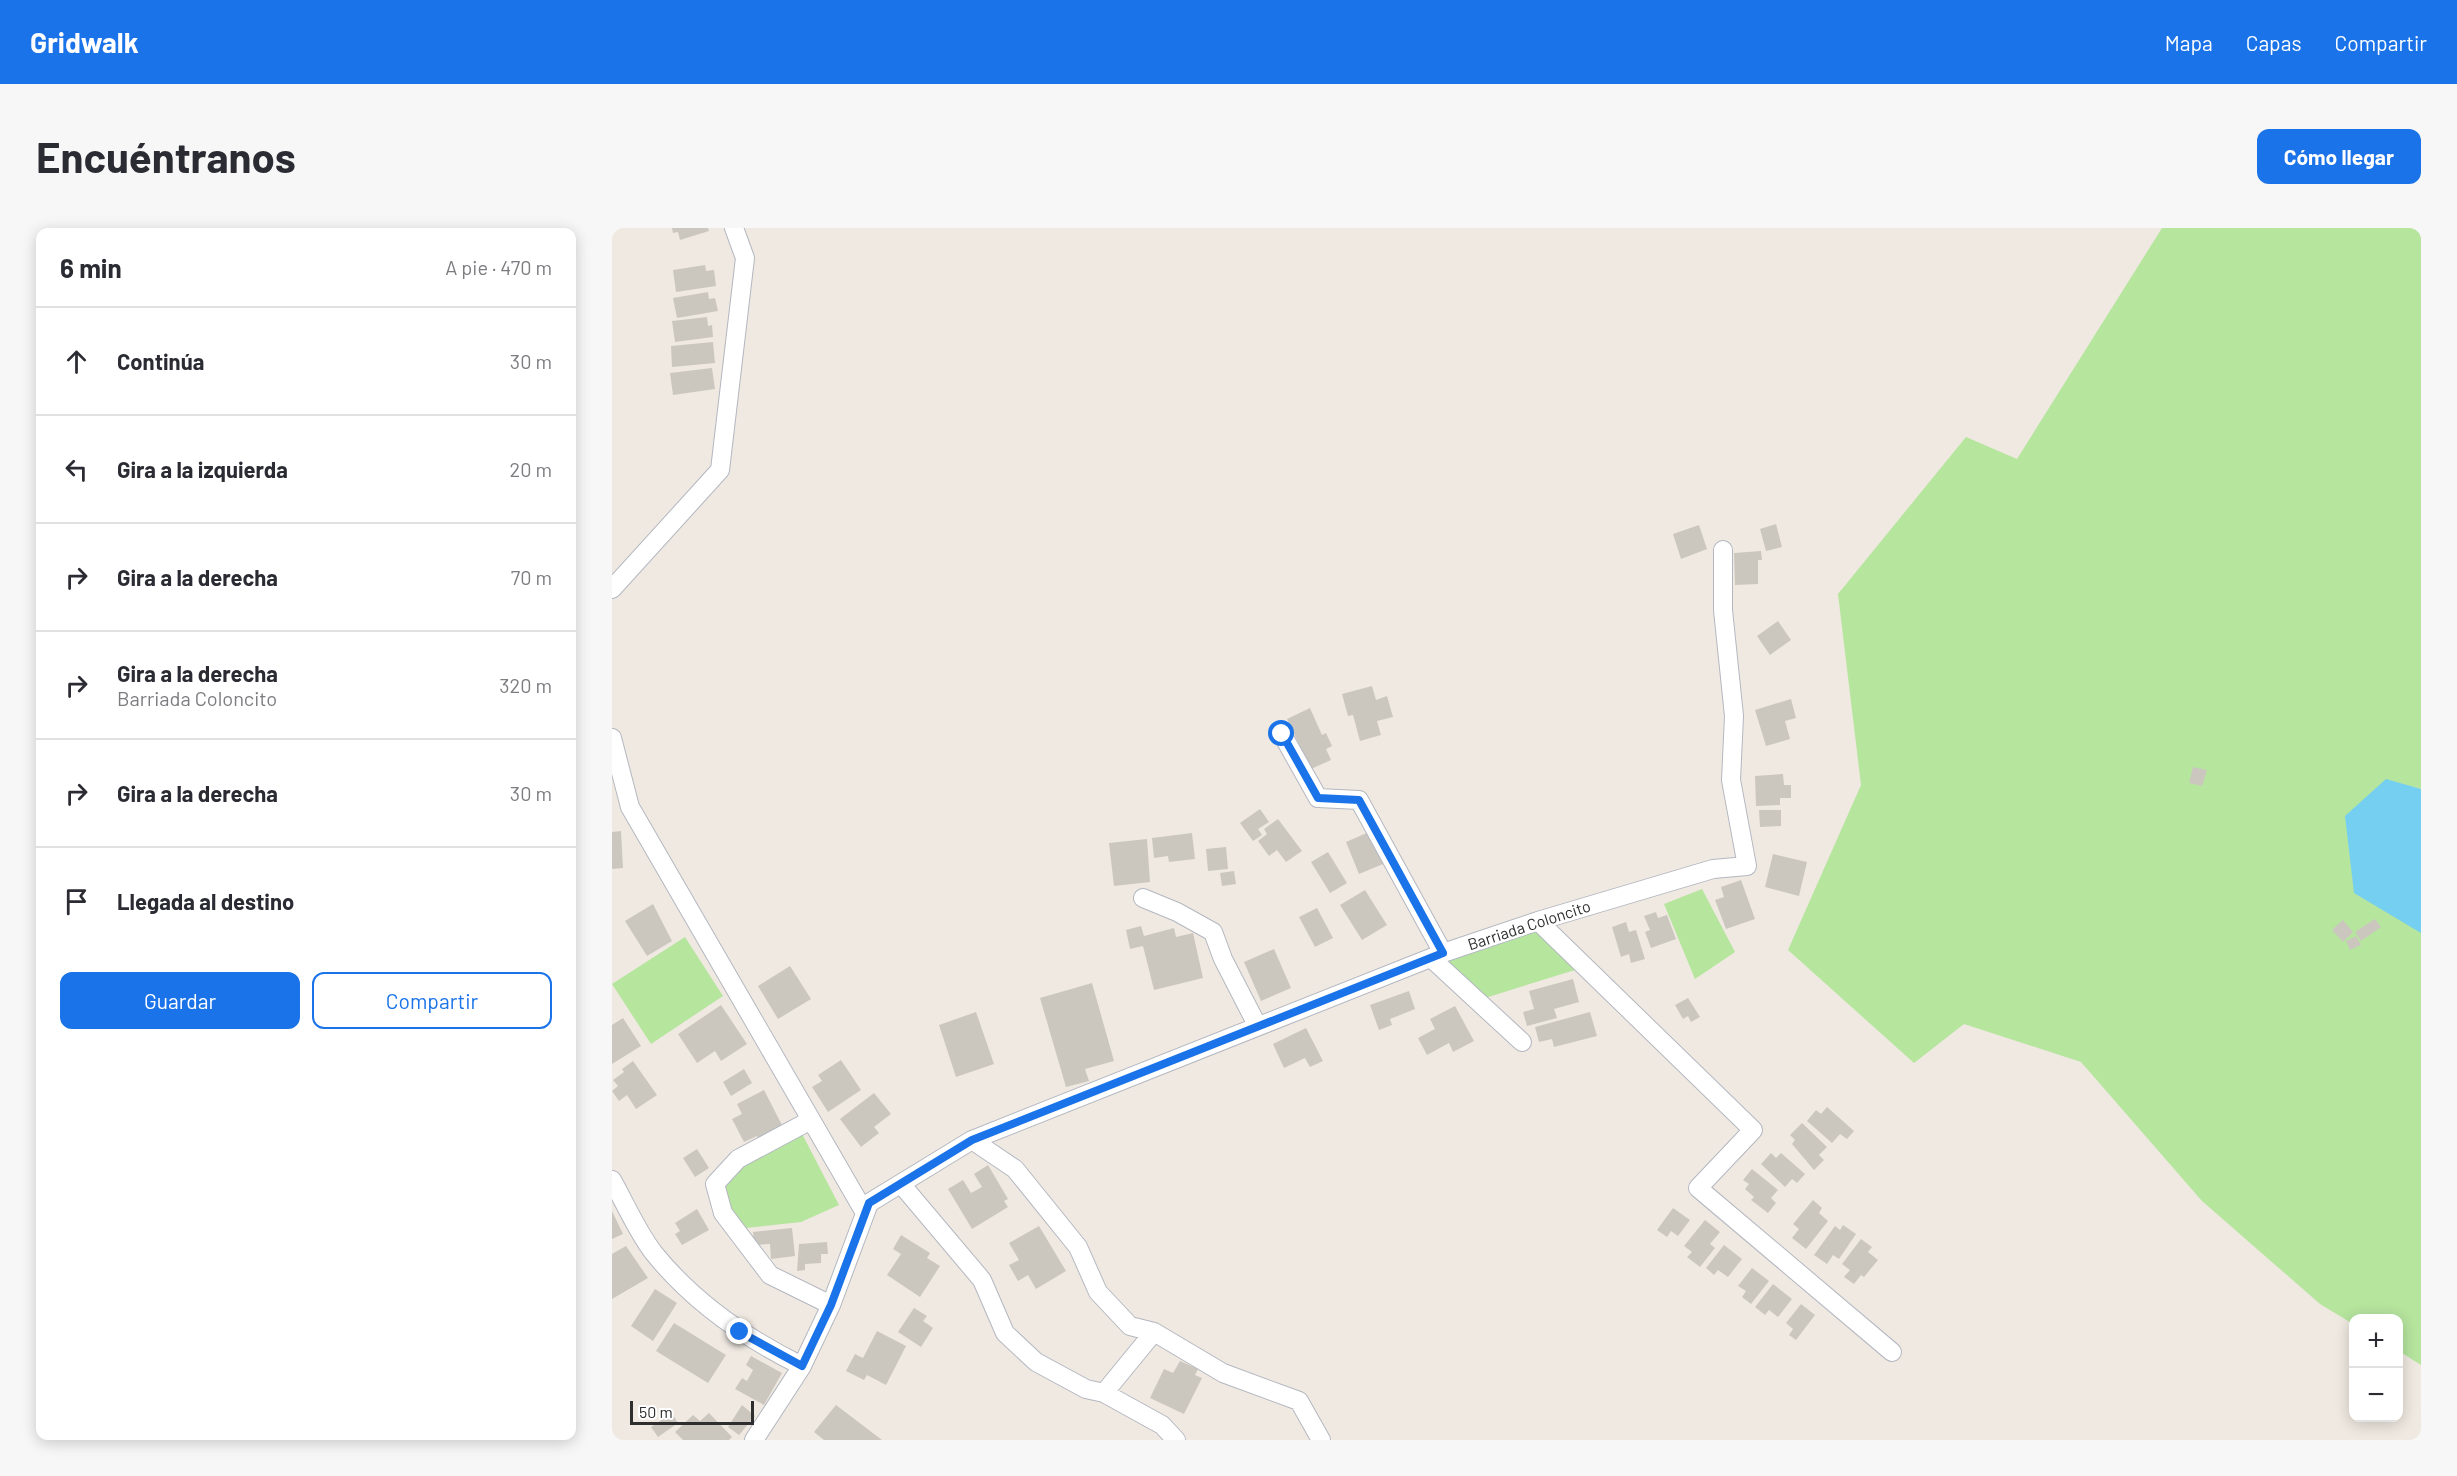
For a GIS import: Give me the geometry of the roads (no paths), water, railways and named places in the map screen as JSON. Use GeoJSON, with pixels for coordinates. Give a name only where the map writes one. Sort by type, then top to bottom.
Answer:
{"type":"FeatureCollection","features":[{"type":"Feature","properties":{"kind":"street"},"geometry":{"type":"LineString","coordinates":[[612,589],[720,470],[745,258],[734,228]]}},
{"type":"Feature","properties":{"kind":"street","name":"Barriada Coloncito"},"geometry":{"type":"LineString","coordinates":[[754,1440],[802,1366],[831,1305],[869,1203],[972,1140],[1437,955],[1538,921],[1713,869],[1747,866],[1731,780],[1734,716],[1723,610],[1723,550]]}},
{"type":"Feature","properties":{"kind":"street"},"geometry":{"type":"LineString","coordinates":[[1282,734],[1318,798],[1359,800],[1437,955],[1522,1042]]}},
{"type":"Feature","properties":{"kind":"street"},"geometry":{"type":"LineString","coordinates":[[612,738],[630,807],[865,1213]]}},
{"type":"Feature","properties":{"kind":"street"},"geometry":{"type":"LineString","coordinates":[[1143,898],[1177,912],[1213,932],[1257,1025]]}},
{"type":"Feature","properties":{"kind":"street"},"geometry":{"type":"LineString","coordinates":[[1538,921],[1753,1130],[1698,1188],[1892,1352]]}},
{"type":"Feature","properties":{"kind":"street"},"geometry":{"type":"LineString","coordinates":[[811,1120],[738,1159],[715,1184],[723,1213],[770,1275],[831,1305]]}},
{"type":"Feature","properties":{"kind":"street"},"geometry":{"type":"LineString","coordinates":[[972,1140],[1015,1169],[1078,1247],[1098,1292],[1130,1326],[1154,1332],[1223,1373],[1299,1401],[1321,1440]]}},
{"type":"Feature","properties":{"kind":"street"},"geometry":{"type":"LineString","coordinates":[[612,1180],[652,1251],[693,1295],[740,1332],[802,1366]]}},
{"type":"Feature","properties":{"kind":"street"},"geometry":{"type":"LineString","coordinates":[[901,1184],[982,1281],[1005,1333],[1036,1362],[1086,1389],[1104,1393],[1162,1425],[1176,1440]]}},
{"type":"Feature","properties":{"kind":"street"},"geometry":{"type":"LineString","coordinates":[[1104,1393],[1154,1332]]}},
{"type":"Feature","properties":{"kind":"water"},"geometry":{"type":"Polygon","coordinates":[[[2386,779],[2421,789],[2421,933],[2354,893],[2345,816],[2386,779]]]}}]}
